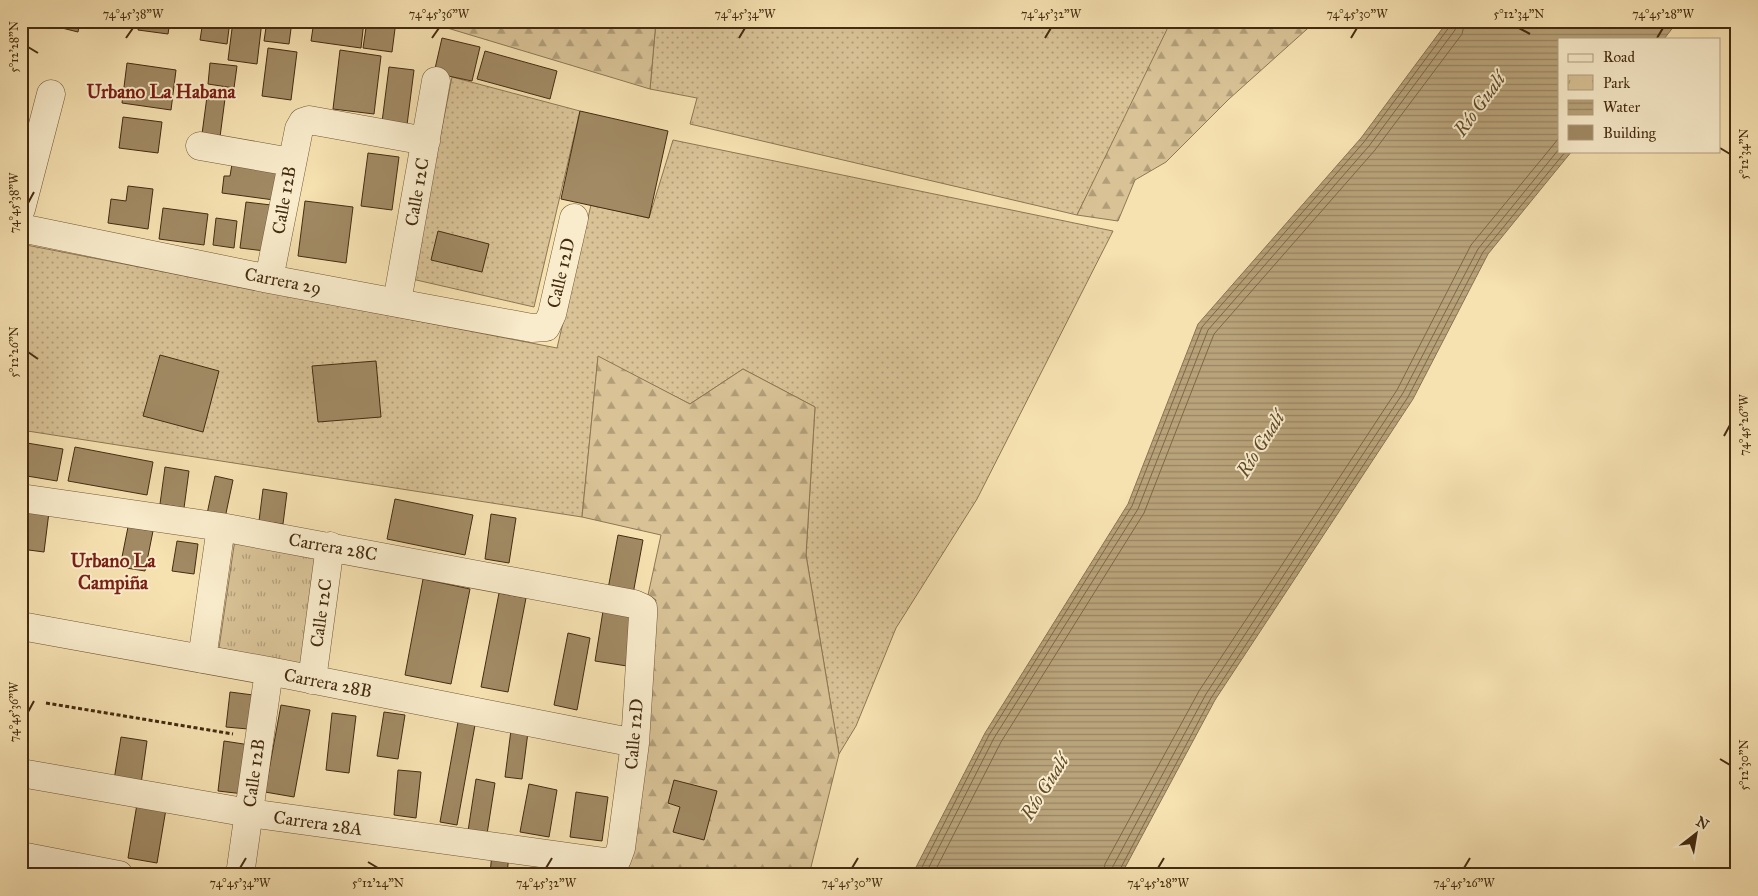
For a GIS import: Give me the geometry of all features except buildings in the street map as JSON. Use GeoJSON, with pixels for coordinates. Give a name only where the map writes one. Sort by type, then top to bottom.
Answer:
{"type":"FeatureCollection","features":[{"type":"Feature","properties":{"kind":"street","name":"Calle 12C"},"geometry":{"type":"LineString","coordinates":[[397,302],[436,81]]}},
{"type":"Feature","properties":{"kind":"street"},"geometry":{"type":"LineString","coordinates":[[21,209],[51,94]]}},
{"type":"Feature","properties":{"kind":"street","name":"Calle 12B"},"geometry":{"type":"LineString","coordinates":[[270,279],[291,162],[299,129],[303,122],[309,120],[426,141]]}},
{"type":"Feature","properties":{"kind":"street"},"geometry":{"type":"LineString","coordinates":[[200,146],[291,162]]}},
{"type":"Feature","properties":{"kind":"street","name":"Calle 12D"},"geometry":{"type":"LineString","coordinates":[[546,328],[552,314],[574,218]]}},
{"type":"Feature","properties":{"kind":"street","name":"Carrera 29"},"geometry":{"type":"LineString","coordinates":[[21,228],[270,279],[532,328],[546,328]]}},
{"type":"Feature","properties":{"kind":"street","name":"Carrera 28C"},"geometry":{"type":"LineString","coordinates":[[21,498],[221,527],[330,546],[634,604],[643,608]]}},
{"type":"Feature","properties":{"kind":"street"},"geometry":{"type":"LineString","coordinates":[[202,659],[221,527]]}},
{"type":"Feature","properties":{"kind":"street","name":"Calle 12C"},"geometry":{"type":"LineString","coordinates":[[312,680],[330,546]]}},
{"type":"Feature","properties":{"kind":"street","name":"Calle 12D"},"geometry":{"type":"LineString","coordinates":[[617,859],[635,743],[643,608]]}},
{"type":"Feature","properties":{"kind":"street","name":"Carrera 28B"},"geometry":{"type":"LineString","coordinates":[[21,626],[269,671],[635,743]]}},
{"type":"Feature","properties":{"kind":"street","name":"Calle 12B"},"geometry":{"type":"LineString","coordinates":[[240,875],[269,671]]}},
{"type":"Feature","properties":{"kind":"street","name":"Carrera 28A"},"geometry":{"type":"LineString","coordinates":[[21,774],[249,814],[605,862],[617,859]]}},
{"type":"Feature","properties":{"kind":"street"},"geometry":{"type":"LineString","coordinates":[[21,856],[115,874]]}},
{"type":"Feature","properties":{"kind":"path"},"geometry":{"type":"LineString","coordinates":[[46,703],[258,738]]}},
{"type":"Feature","properties":{"kind":"green space"},"geometry":{"type":"Polygon","coordinates":[[[424,21],[656,21],[650,89],[424,21]]]}},
{"type":"Feature","properties":{"kind":"green space"},"geometry":{"type":"Polygon","coordinates":[[[656,21],[1175,21],[1077,215],[690,124],[697,98],[650,89],[656,21]]]}},
{"type":"Feature","properties":{"kind":"green space"},"geometry":{"type":"Polygon","coordinates":[[[1171,21],[1316,21],[1229,99],[1166,162],[1135,180],[1118,221],[1077,215],[1171,21]]]}},
{"type":"Feature","properties":{"kind":"green space"},"geometry":{"type":"Polygon","coordinates":[[[452,77],[580,111],[534,307],[412,279],[452,77]]]}},
{"type":"Feature","properties":{"kind":"green space"},"geometry":{"type":"Polygon","coordinates":[[[673,140],[1113,231],[977,499],[896,628],[856,726],[839,754],[806,555],[815,407],[743,369],[690,404],[598,357],[582,517],[21,430],[21,244],[557,348],[591,205],[649,218],[673,140]]]}},
{"type":"Feature","properties":{"kind":"green space"},"geometry":{"type":"Polygon","coordinates":[[[598,356],[690,404],[743,369],[815,407],[806,555],[839,754],[809,875],[613,875],[627,717],[656,600],[648,595],[661,535],[582,517],[598,356]]]}},
{"type":"Feature","properties":{"kind":"green space"},"geometry":{"type":"Polygon","coordinates":[[[235,539],[316,556],[305,665],[219,648],[235,539]]]}},
{"type":"Feature","properties":{"kind":"water","name":"Río Gualí"},"geometry":{"type":"Polygon","coordinates":[[[1448,21],[1678,21],[1665,38],[1558,38],[1558,152],[1571,152],[1488,254],[1413,399],[1215,700],[1121,875],[912,875],[985,733],[1128,504],[1198,324],[1361,138],[1448,21]]]}},
{"type":"Feature","properties":{"kind":"district","name":"Urbano La Habana"},"geometry":{"type":"Point","coordinates":[161,91]}},
{"type":"Feature","properties":{"kind":"district","name":"Urbano La Campiña"},"geometry":{"type":"Point","coordinates":[113,571]}}]}
